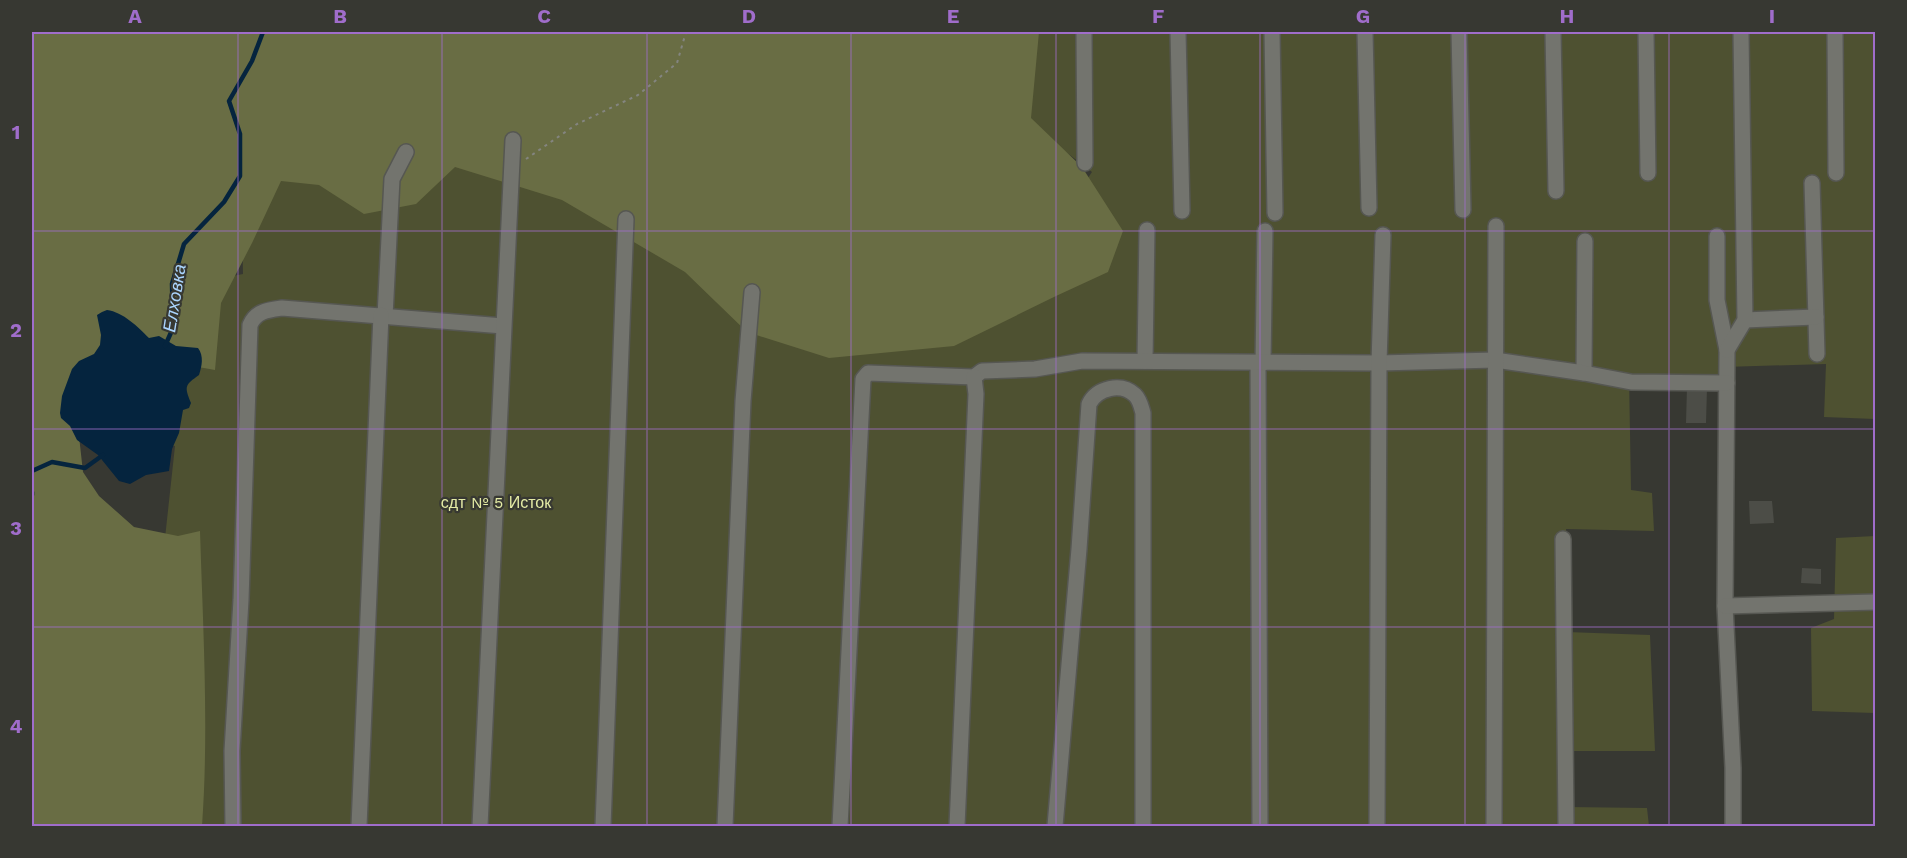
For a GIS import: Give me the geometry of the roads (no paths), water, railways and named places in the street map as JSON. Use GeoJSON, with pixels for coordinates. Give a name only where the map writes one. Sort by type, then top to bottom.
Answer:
{"type":"FeatureCollection","features":[{"type":"Feature","properties":{"kind":"street"},"geometry":{"type":"LineString","coordinates":[[1084,32],[1085,164]]}},
{"type":"Feature","properties":{"kind":"street"},"geometry":{"type":"LineString","coordinates":[[1178,32],[1182,211]]}},
{"type":"Feature","properties":{"kind":"street"},"geometry":{"type":"LineString","coordinates":[[1272,32],[1275,213]]}},
{"type":"Feature","properties":{"kind":"street"},"geometry":{"type":"LineString","coordinates":[[1365,32],[1370,208]]}},
{"type":"Feature","properties":{"kind":"street"},"geometry":{"type":"LineString","coordinates":[[1459,32],[1463,210]]}},
{"type":"Feature","properties":{"kind":"street"},"geometry":{"type":"LineString","coordinates":[[1553,32],[1556,191]]}},
{"type":"Feature","properties":{"kind":"street"},"geometry":{"type":"LineString","coordinates":[[1646,32],[1648,173]]}},
{"type":"Feature","properties":{"kind":"street"},"geometry":{"type":"LineString","coordinates":[[1727,350],[1745,320],[1741,32]]}},
{"type":"Feature","properties":{"kind":"street"},"geometry":{"type":"LineString","coordinates":[[1834,32],[1836,173]]}},
{"type":"Feature","properties":{"kind":"street"},"geometry":{"type":"LineString","coordinates":[[480,826],[502,326],[513,140]]}},
{"type":"Feature","properties":{"kind":"street"},"geometry":{"type":"LineString","coordinates":[[359,826],[383,316],[392,179],[406,152]]}},
{"type":"Feature","properties":{"kind":"street"},"geometry":{"type":"LineString","coordinates":[[1812,183],[1817,354]]}},
{"type":"Feature","properties":{"kind":"street"},"geometry":{"type":"LineString","coordinates":[[603,826],[626,219]]}},
{"type":"Feature","properties":{"kind":"street"},"geometry":{"type":"LineString","coordinates":[[1494,826],[1496,226]]}},
{"type":"Feature","properties":{"kind":"street"},"geometry":{"type":"LineString","coordinates":[[1145,361],[1147,230]]}},
{"type":"Feature","properties":{"kind":"street"},"geometry":{"type":"LineString","coordinates":[[1260,826],[1260,363],[1265,231]]}},
{"type":"Feature","properties":{"kind":"street"},"geometry":{"type":"LineString","coordinates":[[1377,826],[1379,363],[1383,235]]}},
{"type":"Feature","properties":{"kind":"street"},"geometry":{"type":"LineString","coordinates":[[1717,236],[1717,300],[1727,350],[1725,606],[1733,768],[1733,826]]}},
{"type":"Feature","properties":{"kind":"street"},"geometry":{"type":"LineString","coordinates":[[1584,373],[1585,241]]}},
{"type":"Feature","properties":{"kind":"street"},"geometry":{"type":"LineString","coordinates":[[725,826],[742,401],[752,292]]}},
{"type":"Feature","properties":{"kind":"street"},"geometry":{"type":"LineString","coordinates":[[233,826],[232,752],[241,600],[250,325],[253,319],[259,313],[282,308],[502,326]]}},
{"type":"Feature","properties":{"kind":"street"},"geometry":{"type":"LineString","coordinates":[[1745,320],[1816,317]]}},
{"type":"Feature","properties":{"kind":"street"},"geometry":{"type":"LineString","coordinates":[[840,826],[862,379],[868,373],[974,377],[982,371],[1035,369],[1082,361],[1379,363],[1495,360],[1631,382],[1726,383]]}},
{"type":"Feature","properties":{"kind":"street"},"geometry":{"type":"LineString","coordinates":[[957,826],[973,475],[976,394],[974,377]]}},
{"type":"Feature","properties":{"kind":"street"},"geometry":{"type":"LineString","coordinates":[[1055,826],[1089,404],[1093,396],[1107,389],[1122,389],[1134,393],[1143,413],[1143,826]]}},
{"type":"Feature","properties":{"kind":"street"},"geometry":{"type":"LineString","coordinates":[[1563,539],[1566,826]]}},
{"type":"Feature","properties":{"kind":"street"},"geometry":{"type":"LineString","coordinates":[[1725,606],[1875,602]]}},
{"type":"Feature","properties":{"kind":"water"},"geometry":{"type":"Polygon","coordinates":[[[107,310],[124,317],[149,338],[159,336],[176,346],[198,348],[202,358],[199,375],[187,386],[191,403],[189,408],[183,410],[179,433],[172,449],[169,471],[146,475],[130,484],[119,481],[98,455],[77,440],[70,426],[61,418],[60,413],[62,396],[72,369],[79,361],[94,354],[100,345],[101,335],[97,315],[107,310]]]}},
{"type":"Feature","properties":{"kind":"waterway","name":"Елховка"},"geometry":{"type":"LineString","coordinates":[[165,346],[173,328],[172,284],[184,244],[224,202],[240,176],[240,134],[229,101],[252,61],[263,32]]}},
{"type":"Feature","properties":{"kind":"waterway","name":"Елховка"},"geometry":{"type":"LineString","coordinates":[[32,471],[52,462],[85,468],[103,455]]}},
{"type":"Feature","properties":{"kind":"park label","name":"сдт № 5 Исток"},"geometry":{"type":"Point","coordinates":[496,502]}}]}
